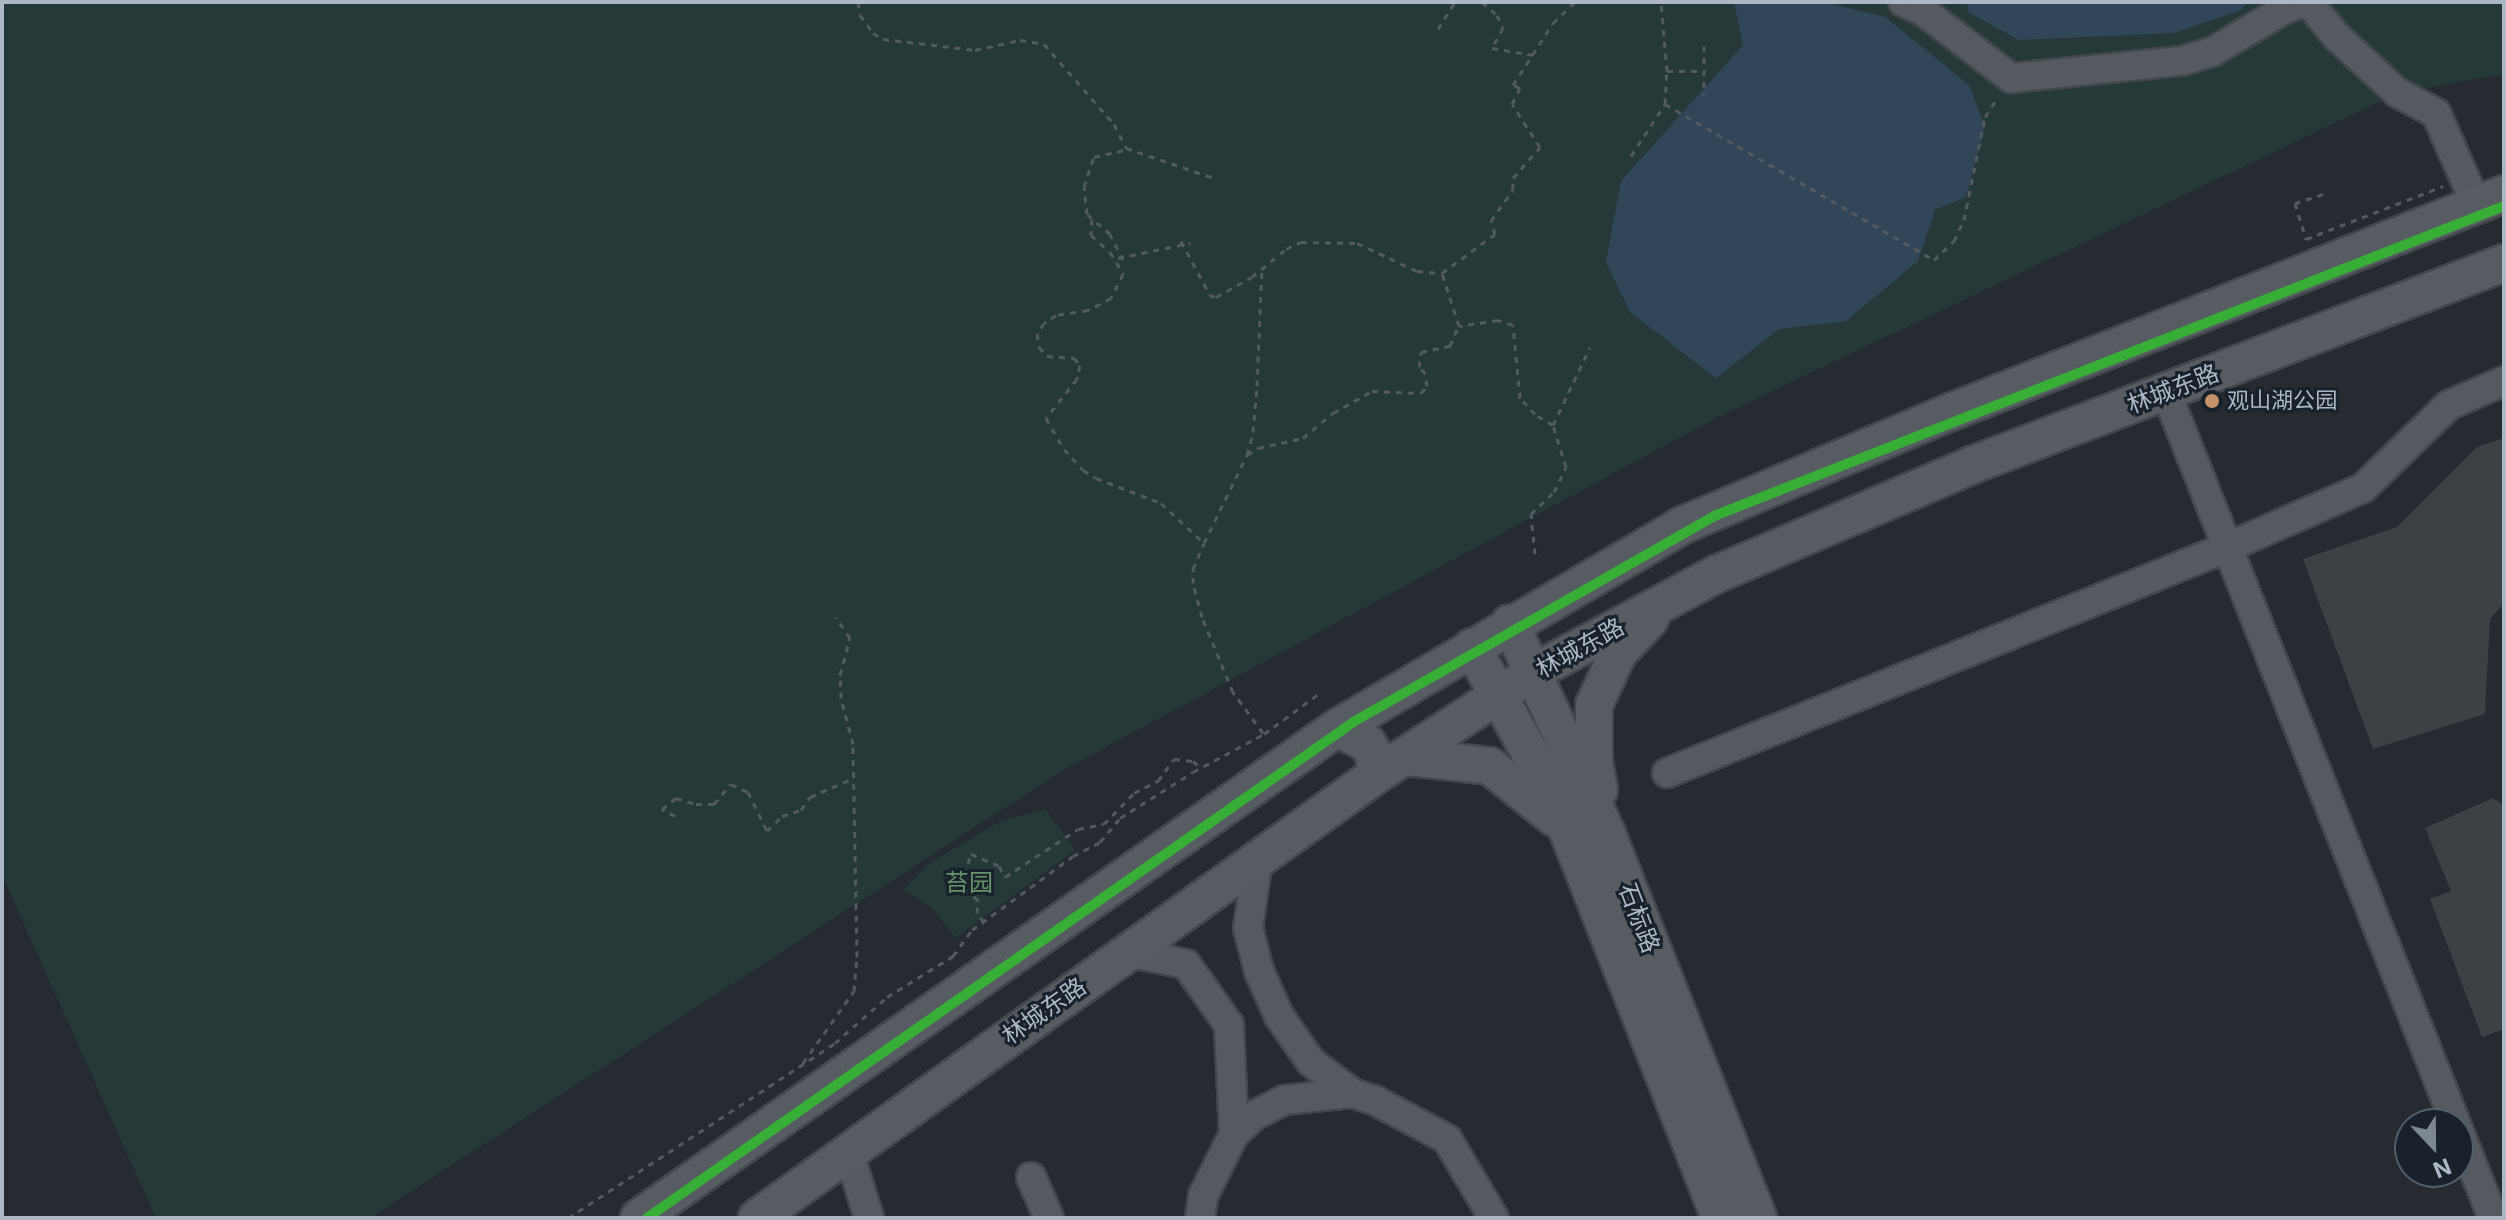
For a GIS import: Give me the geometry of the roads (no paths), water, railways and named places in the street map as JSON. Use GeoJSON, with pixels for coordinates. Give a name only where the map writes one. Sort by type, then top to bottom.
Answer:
{"type":"FeatureCollection","features":[{"type":"Feature","properties":{"kind":"main road"},"geometry":{"type":"LineString","coordinates":[[639,1218],[1337,728],[1510,623],[1683,525],[2482,192]]}},
{"type":"Feature","properties":{"kind":"main road","name":"林城东路"},"geometry":{"type":"LineString","coordinates":[[757,1218],[1376,775],[1534,672],[1717,574],[1972,465],[2504,263]]}},
{"type":"Feature","properties":{"kind":"main road"},"geometry":{"type":"LineString","coordinates":[[1683,525],[1665,545],[1665,564],[1679,581],[1717,574]]}},
{"type":"Feature","properties":{"kind":"main road"},"geometry":{"type":"LineString","coordinates":[[1607,834],[1594,761],[1594,705],[1618,653],[1668,599]]}},
{"type":"Feature","properties":{"kind":"main road","name":"石标路"},"geometry":{"type":"LineString","coordinates":[[1510,623],[1534,672],[1560,772],[1567,829],[1720,1218]]}},
{"type":"Feature","properties":{"kind":"main road"},"geometry":{"type":"LineString","coordinates":[[1472,647],[1500,695],[1560,772]]}},
{"type":"Feature","properties":{"kind":"main road"},"geometry":{"type":"LineString","coordinates":[[1337,728],[1367,743],[1374,754],[1376,775]]}},
{"type":"Feature","properties":{"kind":"main road"},"geometry":{"type":"LineString","coordinates":[[1407,757],[1490,766],[1523,789],[1567,829]]}},
{"type":"Feature","properties":{"kind":"main road","name":"石标路"},"geometry":{"type":"LineString","coordinates":[[1560,772],[1607,834],[1758,1218]]}},
{"type":"Feature","properties":{"kind":"street"},"geometry":{"type":"LineString","coordinates":[[1903,2],[1923,11],[2011,78],[2182,61],[2212,52],[2285,9],[2307,2],[2337,37],[2398,93],[2436,113],[2482,192]]}},
{"type":"Feature","properties":{"kind":"street"},"geometry":{"type":"LineString","coordinates":[[1667,773],[2228,547],[2363,488],[2449,405],[2504,381]]}},
{"type":"Feature","properties":{"kind":"street"},"geometry":{"type":"LineString","coordinates":[[2166,392],[2450,1108]]}},
{"type":"Feature","properties":{"kind":"street"},"geometry":{"type":"LineString","coordinates":[[1258,858],[1248,928],[1259,971],[1279,1016],[1311,1062],[1352,1093],[1376,1101],[1447,1139],[1494,1218]]}},
{"type":"Feature","properties":{"kind":"street"},"geometry":{"type":"LineString","coordinates":[[1127,952],[1186,964],[1229,1025],[1234,1134]]}},
{"type":"Feature","properties":{"kind":"street"},"geometry":{"type":"LineString","coordinates":[[1200,1218],[1203,1196],[1234,1134],[1253,1116],[1284,1100],[1352,1093]]}},
{"type":"Feature","properties":{"kind":"street"},"geometry":{"type":"LineString","coordinates":[[848,1150],[869,1218]]}},
{"type":"Feature","properties":{"kind":"street"},"geometry":{"type":"LineString","coordinates":[[2474,1169],[2493,1218]]}},
{"type":"Feature","properties":{"kind":"street"},"geometry":{"type":"LineString","coordinates":[[1031,1177],[1049,1218]]}},
{"type":"Feature","properties":{"kind":"water"},"geometry":{"type":"Polygon","coordinates":[[[1734,2],[1824,2],[1885,17],[1969,85],[1985,127],[1966,197],[1935,210],[1918,261],[1846,321],[1779,329],[1716,378],[1630,312],[1606,262],[1621,181],[1743,45],[1734,2]]]}},
{"type":"Feature","properties":{"kind":"water"},"geometry":{"type":"Polygon","coordinates":[[[1967,2],[2247,2],[2241,10],[2174,33],[2019,40],[1968,12],[1967,2]]]}},
{"type":"Feature","properties":{"kind":"place","name":"观山湖公园"},"geometry":{"type":"Point","coordinates":[2212,401]}},
{"type":"Feature","properties":{"kind":"park label","name":"苔园"},"geometry":{"type":"Point","coordinates":[969,883]}}]}
